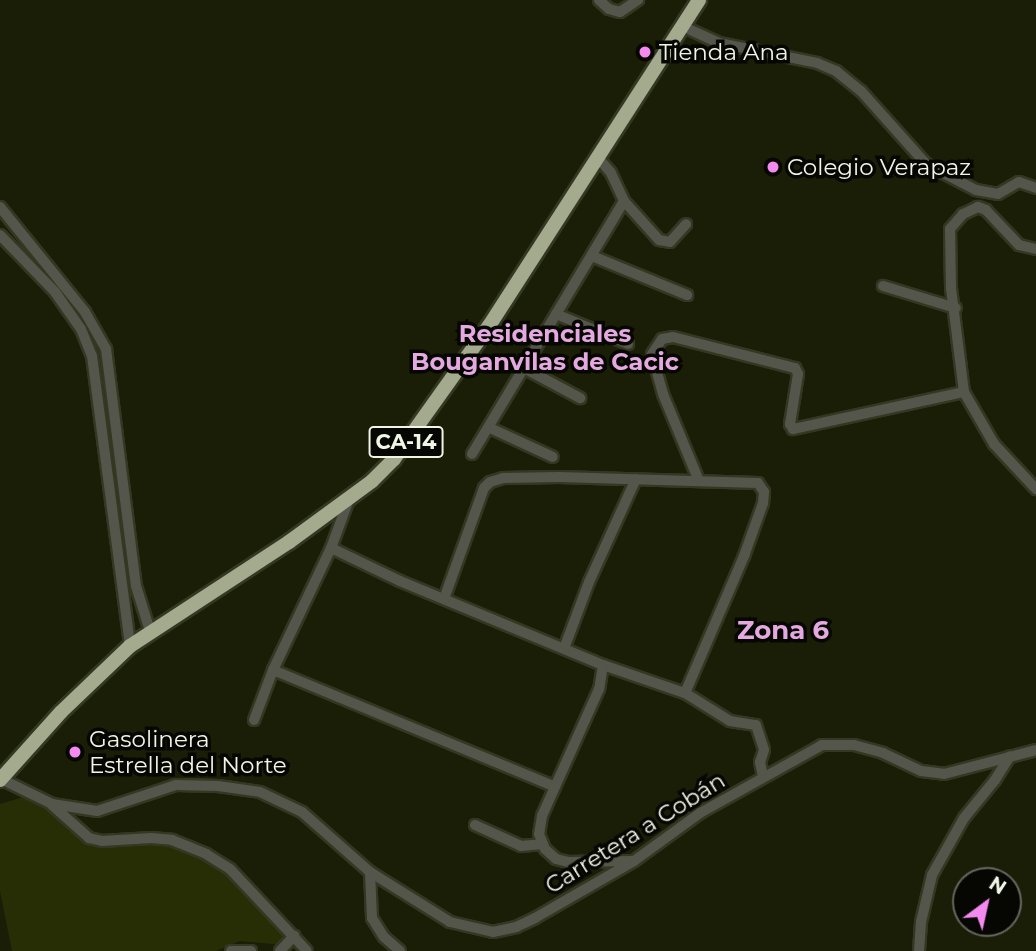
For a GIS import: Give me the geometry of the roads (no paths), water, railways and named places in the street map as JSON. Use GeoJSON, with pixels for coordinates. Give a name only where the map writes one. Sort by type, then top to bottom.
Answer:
{"type":"FeatureCollection","features":[{"type":"Feature","properties":{"kind":"highway","name":"CA-14"},"geometry":{"type":"LineString","coordinates":[[0,780],[61,712],[130,646],[289,542],[379,474],[417,429],[599,159],[699,0]]}},
{"type":"Feature","properties":{"kind":"street"},"geometry":{"type":"LineString","coordinates":[[599,0],[610,9],[620,12],[638,0]]}},
{"type":"Feature","properties":{"kind":"street"},"geometry":{"type":"LineString","coordinates":[[682,26],[719,43],[817,63],[836,71],[861,91],[926,164],[976,190],[998,194],[1019,182],[1036,188]]}},
{"type":"Feature","properties":{"kind":"street"},"geometry":{"type":"LineString","coordinates":[[599,159],[611,173],[624,201],[659,240],[666,243],[686,224]]}},
{"type":"Feature","properties":{"kind":"street"},"geometry":{"type":"LineString","coordinates":[[472,454],[624,201]]}},
{"type":"Feature","properties":{"kind":"street"},"geometry":{"type":"LineString","coordinates":[[0,207],[85,312],[106,349],[136,586],[150,631]]}},
{"type":"Feature","properties":{"kind":"street"},"geometry":{"type":"LineString","coordinates":[[1036,249],[1013,241],[986,210],[978,207],[962,214],[950,229],[948,239],[964,392],[994,444],[1036,489]]}},
{"type":"Feature","properties":{"kind":"street"},"geometry":{"type":"LineString","coordinates":[[0,235],[55,292],[81,329],[92,356],[130,646]]}},
{"type":"Feature","properties":{"kind":"street"},"geometry":{"type":"LineString","coordinates":[[592,256],[687,295]]}},
{"type":"Feature","properties":{"kind":"street"},"geometry":{"type":"LineString","coordinates":[[883,286],[956,308]]}},
{"type":"Feature","properties":{"kind":"street"},"geometry":{"type":"LineString","coordinates":[[556,314],[628,344]]}},
{"type":"Feature","properties":{"kind":"street"},"geometry":{"type":"LineString","coordinates":[[699,481],[663,394],[652,354],[662,339],[673,337],[795,368],[798,373],[790,424],[793,429],[817,426],[964,392]]}},
{"type":"Feature","properties":{"kind":"street"},"geometry":{"type":"LineString","coordinates":[[524,368],[580,398]]}},
{"type":"Feature","properties":{"kind":"street"},"geometry":{"type":"LineString","coordinates":[[490,428],[553,457]]}},
{"type":"Feature","properties":{"kind":"street"},"geometry":{"type":"LineString","coordinates":[[444,599],[484,488],[490,482],[503,478],[758,483],[764,492],[763,503],[744,556],[685,693]]}},
{"type":"Feature","properties":{"kind":"street"},"geometry":{"type":"LineString","coordinates":[[565,646],[589,582],[636,479]]}},
{"type":"Feature","properties":{"kind":"street"},"geometry":{"type":"LineString","coordinates":[[254,720],[273,670],[331,548],[349,499]]}},
{"type":"Feature","properties":{"kind":"street"},"geometry":{"type":"LineString","coordinates":[[331,548],[444,599],[565,646],[603,665],[685,693],[730,721],[756,725],[764,750],[760,762],[763,776]]}},
{"type":"Feature","properties":{"kind":"street"},"geometry":{"type":"LineString","coordinates":[[603,665],[594,702],[542,816],[539,834],[542,844],[556,859],[568,862],[635,861]]}},
{"type":"Feature","properties":{"kind":"street"},"geometry":{"type":"LineString","coordinates":[[273,670],[555,787]]}},
{"type":"Feature","properties":{"kind":"street","name":"Carretera a Cobán"},"geometry":{"type":"LineString","coordinates":[[0,780],[52,804],[97,811],[176,785],[218,786],[260,792],[302,812],[370,872],[450,922],[493,932],[516,927],[535,918],[635,861],[699,813],[822,745],[840,743],[883,753],[921,771],[944,774],[1036,750]]}},
{"type":"Feature","properties":{"kind":"street"},"geometry":{"type":"LineString","coordinates":[[919,951],[921,922],[932,875],[964,818],[995,780],[1010,755]]}},
{"type":"Feature","properties":{"kind":"street"},"geometry":{"type":"LineString","coordinates":[[52,804],[89,838],[102,841],[151,838],[172,840],[206,854],[230,869],[307,951]]}},
{"type":"Feature","properties":{"kind":"street"},"geometry":{"type":"LineString","coordinates":[[475,825],[521,846],[542,844]]}},
{"type":"Feature","properties":{"kind":"street"},"geometry":{"type":"LineString","coordinates":[[370,872],[372,918],[384,937],[400,951]]}},
{"type":"Feature","properties":{"kind":"street"},"geometry":{"type":"LineString","coordinates":[[280,951],[294,936]]}},
{"type":"Feature","properties":{"kind":"street"},"geometry":{"type":"LineString","coordinates":[[231,951],[251,951]]}},
{"type":"Feature","properties":{"kind":"place","name":"Tienda Ana"},"geometry":{"type":"Point","coordinates":[645,52]}},
{"type":"Feature","properties":{"kind":"place","name":"Colegio Verapaz"},"geometry":{"type":"Point","coordinates":[773,167]}},
{"type":"Feature","properties":{"kind":"place","name":"Gasolinera Estrella del Norte"},"geometry":{"type":"Point","coordinates":[75,752]}},
{"type":"Feature","properties":{"kind":"district","name":"Residenciales Bouganvilas de Cacic"},"geometry":{"type":"Point","coordinates":[545,348]}},
{"type":"Feature","properties":{"kind":"district","name":"Zona 6"},"geometry":{"type":"Point","coordinates":[783,631]}}]}
